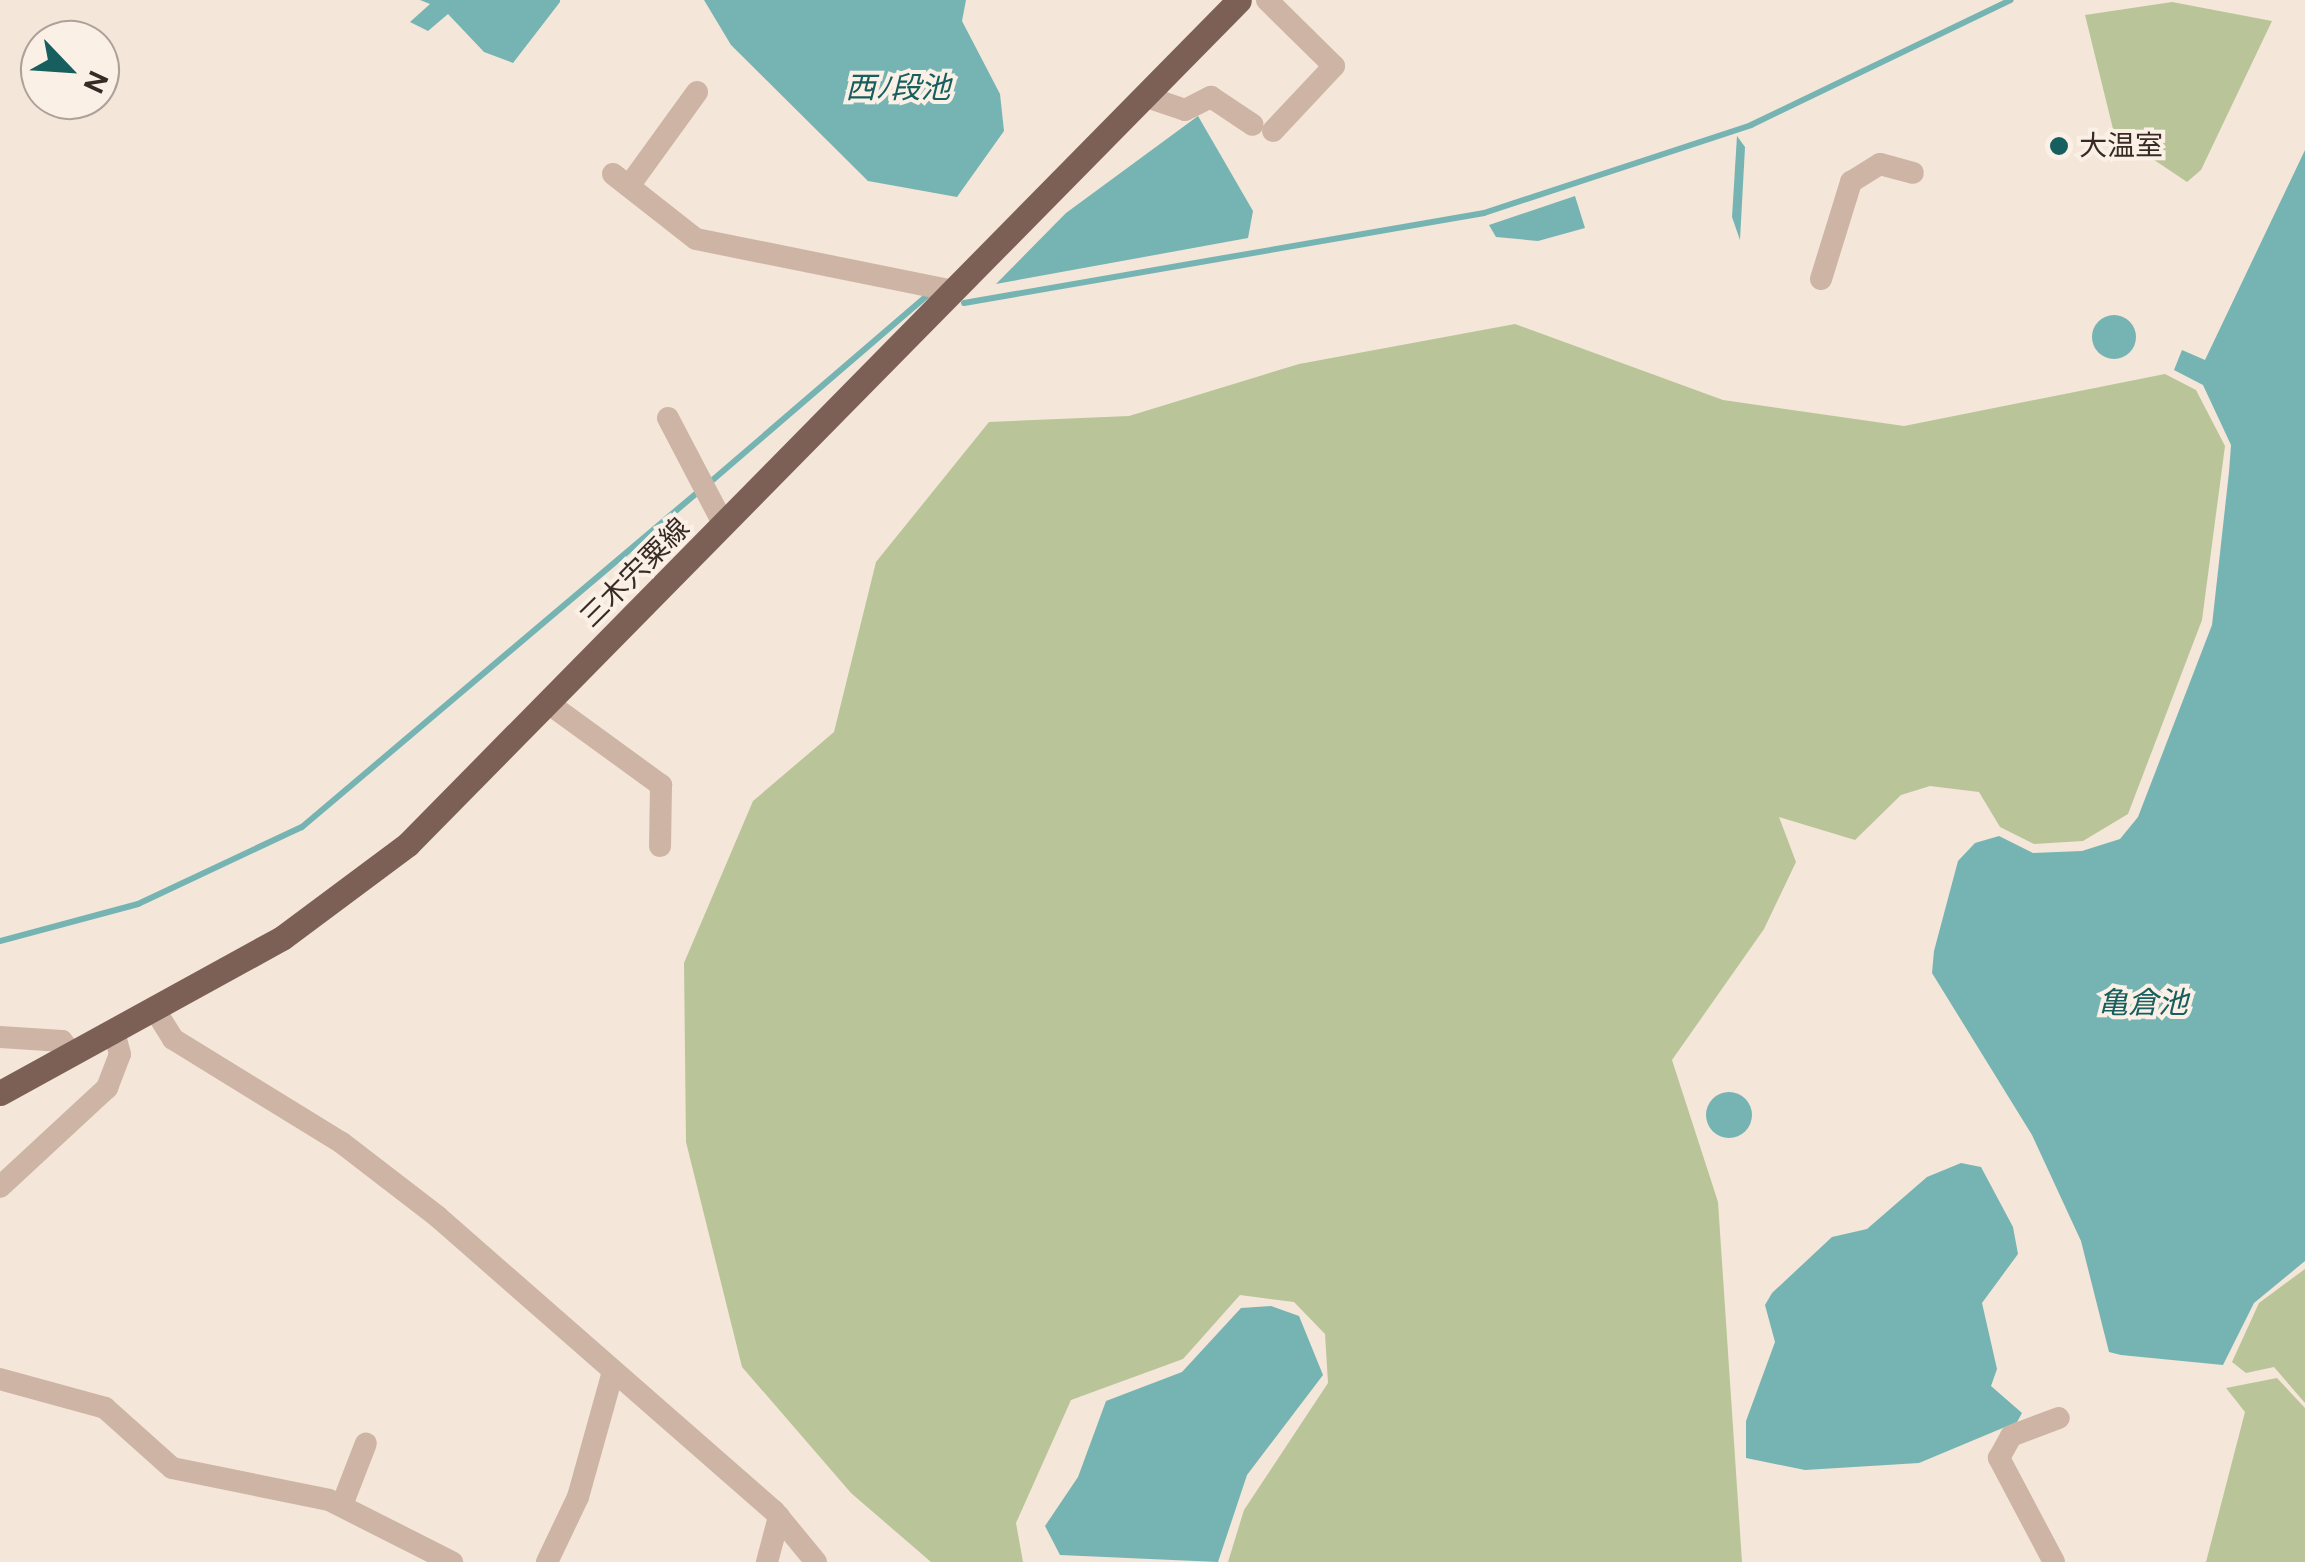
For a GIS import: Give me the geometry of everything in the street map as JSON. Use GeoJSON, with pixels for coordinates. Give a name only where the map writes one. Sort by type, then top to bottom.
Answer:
{"type":"FeatureCollection","features":[{"type":"Feature","properties":{"kind":"main road","name":"三木宍粟線"},"geometry":{"type":"LineString","coordinates":[[0,1094],[154,1010],[340,898],[408,844],[1239,0]]}},
{"type":"Feature","properties":{"kind":"street"},"geometry":{"type":"LineString","coordinates":[[1146,97],[1169,110],[1212,97],[1263,128],[1334,66],[1267,0]]}},
{"type":"Feature","properties":{"kind":"street"},"geometry":{"type":"LineString","coordinates":[[697,92],[621,180],[696,240],[955,291]]}},
{"type":"Feature","properties":{"kind":"street"},"geometry":{"type":"LineString","coordinates":[[1821,278],[1851,182],[1880,164],[1913,174]]}},
{"type":"Feature","properties":{"kind":"street"},"geometry":{"type":"LineString","coordinates":[[668,418],[724,525]]}},
{"type":"Feature","properties":{"kind":"street"},"geometry":{"type":"LineString","coordinates":[[548,703],[661,785],[660,846]]}},
{"type":"Feature","properties":{"kind":"street"},"geometry":{"type":"LineString","coordinates":[[154,1010],[173,1039],[342,1143],[438,1217],[612,1375],[779,1517],[816,1562]]}},
{"type":"Feature","properties":{"kind":"street"},"geometry":{"type":"LineString","coordinates":[[0,1187],[107,1088],[120,1054],[114,1031]]}},
{"type":"Feature","properties":{"kind":"street"},"geometry":{"type":"LineString","coordinates":[[0,1037],[62,1042],[72,1054]]}},
{"type":"Feature","properties":{"kind":"street"},"geometry":{"type":"LineString","coordinates":[[548,1562],[578,1497],[612,1375]]}},
{"type":"Feature","properties":{"kind":"street"},"geometry":{"type":"LineString","coordinates":[[0,1378],[105,1408],[172,1468],[342,1505],[452,1562]]}},
{"type":"Feature","properties":{"kind":"street"},"geometry":{"type":"LineString","coordinates":[[2054,1562],[1999,1458],[2011,1436],[2059,1418]]}},
{"type":"Feature","properties":{"kind":"street"},"geometry":{"type":"LineString","coordinates":[[342,1505],[366,1443]]}},
{"type":"Feature","properties":{"kind":"street"},"geometry":{"type":"LineString","coordinates":[[768,1562],[779,1517]]}},
{"type":"Feature","properties":{"kind":"green space"},"geometry":{"type":"Polygon","coordinates":[[[2172,2],[2272,21],[2201,170],[2187,182],[2114,133],[2085,15],[2172,2]]]}},
{"type":"Feature","properties":{"kind":"green space"},"geometry":{"type":"Polygon","coordinates":[[[1515,324],[1723,400],[1904,426],[2165,374],[2196,390],[2225,446],[2202,620],[2128,814],[2083,841],[2034,844],[2000,827],[1979,792],[1930,786],[1901,795],[1855,840],[1779,817],[1796,862],[1764,929],[1672,1060],[1718,1202],[1742,1562],[1228,1562],[1244,1510],[1328,1383],[1325,1334],[1294,1302],[1240,1295],[1183,1359],[1071,1400],[1016,1523],[1023,1562],[931,1562],[851,1493],[742,1367],[686,1142],[684,963],[753,801],[834,732],[876,562],[989,422],[1129,416],[1299,364],[1515,324]]]}},
{"type":"Feature","properties":{"kind":"green space"},"geometry":{"type":"Polygon","coordinates":[[[2305,1269],[2305,1403],[2274,1367],[2246,1373],[2232,1362],[2259,1303],[2305,1269]]]}},
{"type":"Feature","properties":{"kind":"green space"},"geometry":{"type":"Polygon","coordinates":[[[2277,1378],[2305,1408],[2305,1562],[2206,1562],[2245,1412],[2226,1388],[2277,1378]]]}},
{"type":"Feature","properties":{"kind":"water"},"geometry":{"type":"Polygon","coordinates":[[[420,0],[560,2],[513,63],[484,52],[448,14],[428,31],[410,22],[430,4],[420,0]]]}},
{"type":"Feature","properties":{"kind":"water","name":"西ﾉ段池"},"geometry":{"type":"Polygon","coordinates":[[[704,0],[966,0],[962,21],[1000,94],[1004,131],[957,197],[868,181],[731,45],[704,0]]]}},
{"type":"Feature","properties":{"kind":"water"},"geometry":{"type":"Polygon","coordinates":[[[1198,116],[1253,211],[1248,238],[996,284],[1066,213],[1198,116]]]}},
{"type":"Feature","properties":{"kind":"water"},"geometry":{"type":"Polygon","coordinates":[[[1737,136],[1745,147],[1740,240],[1732,217],[1737,136]]]}},
{"type":"Feature","properties":{"kind":"water","name":"亀倉池"},"geometry":{"type":"Polygon","coordinates":[[[2305,150],[2305,1261],[2254,1303],[2223,1365],[2121,1355],[2109,1352],[2081,1241],[2032,1135],[1932,973],[1934,951],[1958,861],[1975,843],[1999,836],[2033,853],[2082,851],[2120,839],[2138,817],[2212,625],[2229,472],[2231,445],[2203,385],[2174,370],[2182,350],[2205,360],[2305,150]]]}},
{"type":"Feature","properties":{"kind":"water"},"geometry":{"type":"Polygon","coordinates":[[[1575,196],[1585,228],[1538,241],[1496,237],[1489,225],[1575,196]]]}},
{"type":"Feature","properties":{"kind":"water"},"geometry":{"type":"Polygon","coordinates":[[[2114,315],[2130,321],[2136,337],[2130,353],[2114,359],[2098,353],[2092,337],[2098,321],[2114,315]]]}},
{"type":"Feature","properties":{"kind":"water"},"geometry":{"type":"Polygon","coordinates":[[[1729,1092],[1745,1099],[1752,1115],[1745,1131],[1729,1138],[1713,1131],[1706,1115],[1713,1099],[1729,1092]]]}},
{"type":"Feature","properties":{"kind":"water"},"geometry":{"type":"Polygon","coordinates":[[[1961,1163],[1981,1167],[2013,1227],[2018,1254],[1982,1303],[1997,1369],[1991,1386],[2022,1413],[2017,1422],[1919,1463],[1805,1470],[1746,1458],[1746,1421],[1775,1342],[1765,1305],[1772,1293],[1832,1237],[1867,1229],[1927,1177],[1961,1163]]]}},
{"type":"Feature","properties":{"kind":"water"},"geometry":{"type":"Polygon","coordinates":[[[1271,1306],[1299,1316],[1323,1375],[1247,1475],[1218,1562],[1060,1555],[1045,1526],[1078,1477],[1106,1401],[1182,1372],[1241,1308],[1271,1306]]]}},
{"type":"Feature","properties":{"kind":"waterway"},"geometry":{"type":"LineString","coordinates":[[964,303],[1484,213],[1751,125],[2011,0]]}},
{"type":"Feature","properties":{"kind":"waterway"},"geometry":{"type":"LineString","coordinates":[[708,484],[930,293]]}},
{"type":"Feature","properties":{"kind":"waterway"},"geometry":{"type":"LineString","coordinates":[[0,941],[138,904],[302,827],[698,492]]}},
{"type":"Feature","properties":{"kind":"place","name":"大温室"},"geometry":{"type":"Point","coordinates":[2059,146]}}]}
